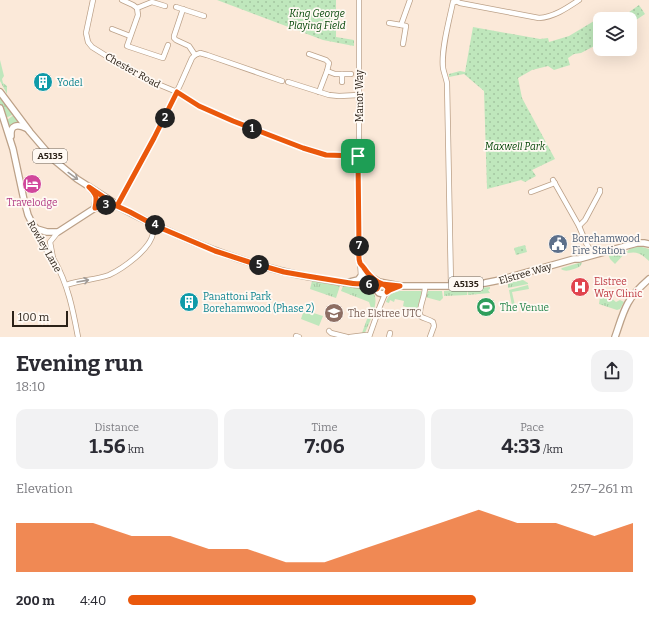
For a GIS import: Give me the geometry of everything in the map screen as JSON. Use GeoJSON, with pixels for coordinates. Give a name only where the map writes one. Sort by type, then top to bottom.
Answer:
{"type":"FeatureCollection","features":[{"type":"Feature","properties":{"kind":"main road","name":"A5135"},"geometry":{"type":"LineString","coordinates":[[0,92],[28,129],[57,163],[67,172],[117,206],[205,247],[249,262],[301,275],[371,285],[382,292]]}},
{"type":"Feature","properties":{"kind":"main road","name":"Rowley Lane"},"geometry":{"type":"LineString","coordinates":[[0,108],[11,139],[24,200],[28,215],[33,225]]}},
{"type":"Feature","properties":{"kind":"main road"},"geometry":{"type":"LineString","coordinates":[[11,139],[10,133],[13,127],[20,126],[28,129]]}},
{"type":"Feature","properties":{"kind":"main road"},"geometry":{"type":"LineString","coordinates":[[89,187],[96,196],[95,208]]}},
{"type":"Feature","properties":{"kind":"main road"},"geometry":{"type":"LineString","coordinates":[[33,225],[37,229],[44,232],[58,232],[95,208],[106,205],[117,206]]}},
{"type":"Feature","properties":{"kind":"main road","name":"Elstree Way"},"geometry":{"type":"LineString","coordinates":[[369,276],[383,284],[400,286],[425,287],[485,283],[576,258],[579,259],[594,251],[636,240],[649,239]]}},
{"type":"Feature","properties":{"kind":"main road","name":"Elstree Way"},"geometry":{"type":"LineString","coordinates":[[587,255],[637,243],[649,244]]}},
{"type":"Feature","properties":{"kind":"main road"},"geometry":{"type":"LineString","coordinates":[[350,283],[358,280],[361,277],[364,274],[369,276],[370,281],[365,284],[361,282],[361,277]]}},
{"type":"Feature","properties":{"kind":"main road"},"geometry":{"type":"LineString","coordinates":[[615,337],[628,302],[649,279]]}},
{"type":"Feature","properties":{"kind":"main road"},"geometry":{"type":"LineString","coordinates":[[383,284],[388,289],[382,292],[379,285],[383,284]]}},
{"type":"Feature","properties":{"kind":"main road","name":"Elstree Way"},"geometry":{"type":"LineString","coordinates":[[382,292],[400,286]]}},
{"type":"Feature","properties":{"kind":"street","name":"Chester Road"},"geometry":{"type":"LineString","coordinates":[[93,0],[86,33],[88,42],[92,47],[124,67],[148,80],[177,92],[199,106],[303,148],[326,155],[358,156]]}},
{"type":"Feature","properties":{"kind":"street"},"geometry":{"type":"LineString","coordinates":[[122,0],[137,8],[138,15],[127,46],[163,58],[168,45]]}},
{"type":"Feature","properties":{"kind":"street","name":"Manor Way"},"geometry":{"type":"LineString","coordinates":[[359,0],[358,156],[359,255],[361,277]]}},
{"type":"Feature","properties":{"kind":"street"},"geometry":{"type":"LineString","coordinates":[[401,25],[410,0]]}},
{"type":"Feature","properties":{"kind":"street"},"geometry":{"type":"LineString","coordinates":[[451,286],[447,83],[443,68],[443,59],[454,1],[539,18],[556,14],[579,0]]}},
{"type":"Feature","properties":{"kind":"street"},"geometry":{"type":"LineString","coordinates":[[137,8],[152,2],[165,6]]}},
{"type":"Feature","properties":{"kind":"street"},"geometry":{"type":"LineString","coordinates":[[176,6],[204,16]]}},
{"type":"Feature","properties":{"kind":"street"},"geometry":{"type":"LineString","coordinates":[[183,9],[174,38],[189,46],[196,55]]}},
{"type":"Feature","properties":{"kind":"street"},"geometry":{"type":"LineString","coordinates":[[389,23],[406,26],[403,44]]}},
{"type":"Feature","properties":{"kind":"street"},"geometry":{"type":"LineString","coordinates":[[112,30],[130,36]]}},
{"type":"Feature","properties":{"kind":"street"},"geometry":{"type":"LineString","coordinates":[[117,206],[154,138],[192,58],[200,53],[282,81]]}},
{"type":"Feature","properties":{"kind":"street"},"geometry":{"type":"LineString","coordinates":[[308,54],[328,62],[329,66],[319,92]]}},
{"type":"Feature","properties":{"kind":"street"},"geometry":{"type":"LineString","coordinates":[[327,71],[335,74],[351,74]]}},
{"type":"Feature","properties":{"kind":"street"},"geometry":{"type":"LineString","coordinates":[[342,74],[342,82]]}},
{"type":"Feature","properties":{"kind":"street"},"geometry":{"type":"LineString","coordinates":[[288,82],[329,95],[359,95]]}},
{"type":"Feature","properties":{"kind":"street"},"geometry":{"type":"LineString","coordinates":[[531,192],[554,182],[579,226],[586,243],[589,248],[594,251]]}},
{"type":"Feature","properties":{"kind":"street"},"geometry":{"type":"LineString","coordinates":[[579,226],[585,220],[600,190]]}},
{"type":"Feature","properties":{"kind":"street"},"geometry":{"type":"LineString","coordinates":[[66,285],[110,274],[124,266],[139,254],[150,242],[153,232],[151,223]]}},
{"type":"Feature","properties":{"kind":"street","name":"Rowley Lane"},"geometry":{"type":"LineString","coordinates":[[33,225],[34,230],[43,245],[53,258],[66,285],[70,296],[78,337]]}},
{"type":"Feature","properties":{"kind":"street"},"geometry":{"type":"LineString","coordinates":[[53,258],[50,242],[58,232]]}},
{"type":"Feature","properties":{"kind":"street"},"geometry":{"type":"LineString","coordinates":[[586,243],[587,255]]}},
{"type":"Feature","properties":{"kind":"street","name":"Manor Way"},"geometry":{"type":"LineString","coordinates":[[361,264],[369,276]]}},
{"type":"Feature","properties":{"kind":"street"},"geometry":{"type":"LineString","coordinates":[[425,287],[425,294],[419,312],[422,318],[434,322],[430,337]]}},
{"type":"Feature","properties":{"kind":"street"},"geometry":{"type":"LineString","coordinates":[[350,337],[369,336],[380,306],[382,292]]}},
{"type":"Feature","properties":{"kind":"street"},"geometry":{"type":"LineString","coordinates":[[330,334],[346,337]]}},
{"type":"Feature","properties":{"kind":"green space","name":"King George Playing Field"},"geometry":{"type":"Polygon","coordinates":[[[217,0],[336,0],[336,37],[354,40],[354,46],[323,40],[217,0]]]}},
{"type":"Feature","properties":{"kind":"green space"},"geometry":{"type":"Polygon","coordinates":[[[639,5],[645,14],[637,19],[637,12],[629,12],[639,5]]]}},
{"type":"Feature","properties":{"kind":"green space","name":"Maxwell Park"},"geometry":{"type":"Polygon","coordinates":[[[593,22],[593,47],[568,58],[570,65],[554,70],[548,66],[532,70],[518,78],[522,98],[555,159],[532,170],[536,176],[525,182],[521,180],[487,189],[484,91],[464,74],[449,77],[449,74],[460,71],[465,72],[473,27],[540,39],[548,38],[549,42],[569,36],[593,22]]]}},
{"type":"Feature","properties":{"kind":"green space"},"geometry":{"type":"Polygon","coordinates":[[[0,60],[4,76],[2,79],[3,83],[7,86],[7,94],[0,81],[0,60]]]}},
{"type":"Feature","properties":{"kind":"green space"},"geometry":{"type":"Polygon","coordinates":[[[0,95],[14,114],[6,118],[0,104],[0,95]]]}},
{"type":"Feature","properties":{"kind":"green space"},"geometry":{"type":"Polygon","coordinates":[[[15,114],[21,123],[10,127],[7,120],[15,114]]]}},
{"type":"Feature","properties":{"kind":"green space"},"geometry":{"type":"Polygon","coordinates":[[[525,245],[527,252],[516,255],[514,248],[525,245]]]}},
{"type":"Feature","properties":{"kind":"green space"},"geometry":{"type":"Polygon","coordinates":[[[642,247],[649,249],[649,261],[639,254],[627,252],[631,248],[642,247]]]}},
{"type":"Feature","properties":{"kind":"green space"},"geometry":{"type":"Polygon","coordinates":[[[624,250],[627,251],[615,264],[610,259],[608,254],[624,250]]]}},
{"type":"Feature","properties":{"kind":"green space"},"geometry":{"type":"Polygon","coordinates":[[[582,262],[579,267],[572,270],[565,271],[561,269],[562,268],[582,262]]]}},
{"type":"Feature","properties":{"kind":"green space"},"geometry":{"type":"Polygon","coordinates":[[[523,280],[528,284],[508,288],[508,283],[523,280]]]}},
{"type":"Feature","properties":{"kind":"green space"},"geometry":{"type":"Polygon","coordinates":[[[312,281],[340,286],[336,298],[310,289],[312,281]]]}},
{"type":"Feature","properties":{"kind":"green space"},"geometry":{"type":"Polygon","coordinates":[[[528,285],[529,289],[512,292],[516,310],[513,311],[509,290],[528,285]]]}},
{"type":"Feature","properties":{"kind":"green space"},"geometry":{"type":"Polygon","coordinates":[[[343,286],[369,290],[375,297],[374,310],[365,333],[362,333],[371,308],[369,302],[341,291],[343,286]]]}},
{"type":"Feature","properties":{"kind":"green space"},"geometry":{"type":"Polygon","coordinates":[[[490,287],[488,290],[490,293],[468,295],[467,289],[490,287]]]}},
{"type":"Feature","properties":{"kind":"green space"},"geometry":{"type":"Polygon","coordinates":[[[467,289],[467,295],[444,296],[444,291],[467,289]]]}},
{"type":"Feature","properties":{"kind":"green space"},"geometry":{"type":"Polygon","coordinates":[[[400,291],[422,292],[415,317],[410,316],[412,309],[403,306],[404,301],[395,299],[394,302],[390,300],[389,303],[386,302],[391,294],[400,291]]]}},
{"type":"Feature","properties":{"kind":"green space"},"geometry":{"type":"Polygon","coordinates":[[[428,291],[442,291],[443,298],[440,301],[425,297],[428,291]]]}},
{"type":"Feature","properties":{"kind":"green space"},"geometry":{"type":"Polygon","coordinates":[[[604,292],[616,302],[620,300],[624,302],[620,309],[617,310],[599,304],[600,297],[604,292]]]}},
{"type":"Feature","properties":{"kind":"green space"},"geometry":{"type":"Polygon","coordinates":[[[304,310],[323,316],[319,326],[301,319],[304,310]]]}},
{"type":"Feature","properties":{"kind":"place","name":"Yodel"},"geometry":{"type":"Point","coordinates":[43,82]}},
{"type":"Feature","properties":{"kind":"place","name":"Travelodge"},"geometry":{"type":"Point","coordinates":[32,184]}},
{"type":"Feature","properties":{"kind":"place","name":"Borehamwood Fire Station"},"geometry":{"type":"Point","coordinates":[558,244]}},
{"type":"Feature","properties":{"kind":"place","name":"Elstree Way Clinic"},"geometry":{"type":"Point","coordinates":[580,287]}},
{"type":"Feature","properties":{"kind":"place","name":"Panattoni Park Borehamwood (Phase 2)"},"geometry":{"type":"Point","coordinates":[189,302]}},
{"type":"Feature","properties":{"kind":"place","name":"The Venue"},"geometry":{"type":"Point","coordinates":[486,307]}},
{"type":"Feature","properties":{"kind":"place","name":"The Elstree UTC"},"geometry":{"type":"Point","coordinates":[334,313]}},
{"type":"Feature","properties":{"kind":"route"},"geometry":{"type":"LineString","coordinates":[[358,156],[330,156],[303,148],[199,106],[177,92],[117,206],[106,205],[95,208],[96,196],[89,187],[117,206],[156,226],[215,251],[260,266],[284,272],[358,285],[366,284],[377,289],[378,286],[382,284],[400,286],[387,292],[388,289],[386,285],[382,284],[371,277],[361,264],[360,260],[358,156]]}}]}
